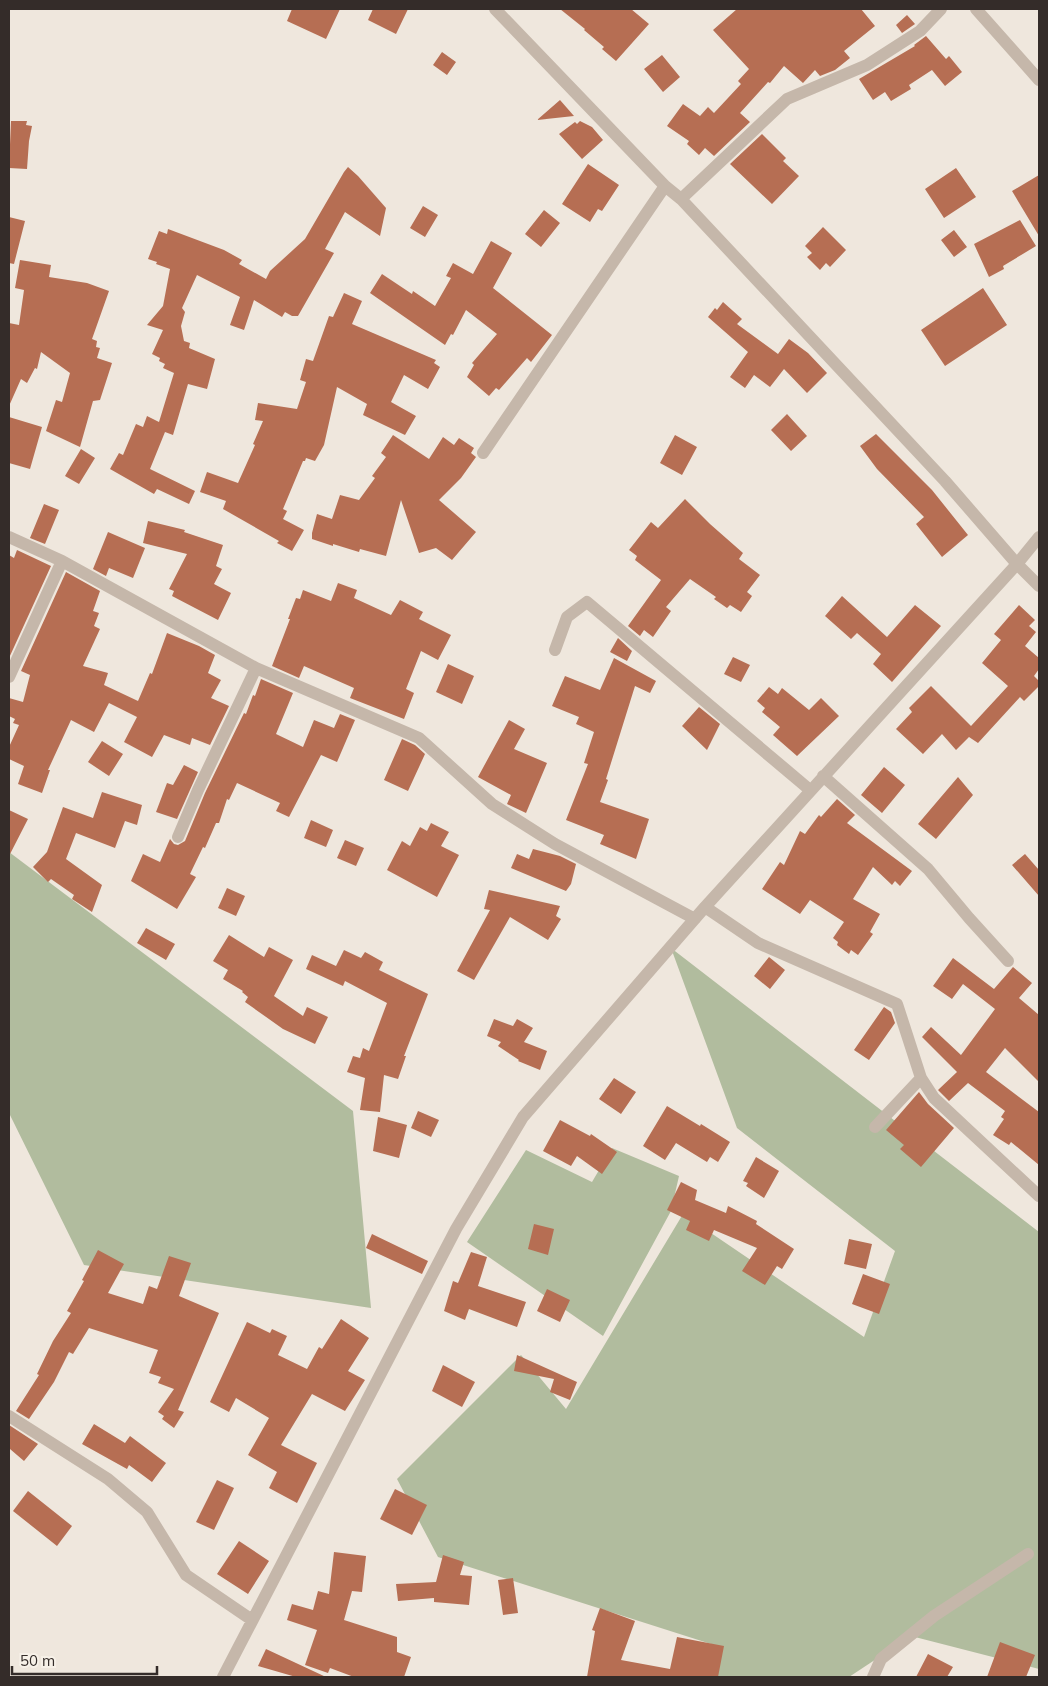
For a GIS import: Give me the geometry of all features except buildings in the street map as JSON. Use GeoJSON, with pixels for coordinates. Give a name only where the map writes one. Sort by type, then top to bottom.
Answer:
{"type":"FeatureCollection","features":[{"type":"Feature","properties":{"kind":"street"},"geometry":{"type":"LineString","coordinates":[[495,9],[665,186],[681,199],[945,481],[1017,564],[1039,586]]}},
{"type":"Feature","properties":{"kind":"street"},"geometry":{"type":"LineString","coordinates":[[681,199],[787,99],[867,65],[920,31],[941,9]]}},
{"type":"Feature","properties":{"kind":"street"},"geometry":{"type":"LineString","coordinates":[[976,9],[1039,80]]}},
{"type":"Feature","properties":{"kind":"street"},"geometry":{"type":"LineString","coordinates":[[483,454],[665,186]]}},
{"type":"Feature","properties":{"kind":"street"},"geometry":{"type":"LineString","coordinates":[[9,537],[62,561],[256,668],[419,738],[492,804],[555,844],[695,919]]}},
{"type":"Feature","properties":{"kind":"street"},"geometry":{"type":"LineString","coordinates":[[223,1677],[456,1229],[524,1117],[705,907],[1017,564],[1039,537]]}},
{"type":"Feature","properties":{"kind":"street"},"geometry":{"type":"LineString","coordinates":[[9,677],[62,561]]}},
{"type":"Feature","properties":{"kind":"street"},"geometry":{"type":"LineString","coordinates":[[555,650],[567,617],[587,602],[810,790]]}},
{"type":"Feature","properties":{"kind":"street"},"geometry":{"type":"LineString","coordinates":[[178,837],[198,790],[256,668]]}},
{"type":"Feature","properties":{"kind":"street"},"geometry":{"type":"LineString","coordinates":[[823,776],[928,869],[1008,961]]}},
{"type":"Feature","properties":{"kind":"street"},"geometry":{"type":"LineString","coordinates":[[705,907],[758,943],[897,1004],[921,1078],[934,1098],[1039,1196]]}},
{"type":"Feature","properties":{"kind":"street"},"geometry":{"type":"LineString","coordinates":[[876,1127],[921,1078]]}},
{"type":"Feature","properties":{"kind":"street"},"geometry":{"type":"LineString","coordinates":[[9,1416],[108,1479],[147,1512],[186,1575],[252,1620]]}},
{"type":"Feature","properties":{"kind":"street"},"geometry":{"type":"LineString","coordinates":[[872,1677],[881,1659],[934,1616],[1028,1554]]}},
{"type":"Feature","properties":{"kind":"green space"},"geometry":{"type":"Polygon","coordinates":[[[9,852],[353,1111],[371,1308],[84,1265],[9,1113],[9,852]]]}},
{"type":"Feature","properties":{"kind":"green space"},"geometry":{"type":"Polygon","coordinates":[[[671,948],[1039,1232],[1039,1669],[911,1636],[849,1677],[709,1677],[711,1644],[438,1557],[397,1479],[521,1355],[566,1409],[683,1214],[864,1337],[895,1251],[737,1128],[671,948]]]}},
{"type":"Feature","properties":{"kind":"green space"},"geometry":{"type":"Polygon","coordinates":[[[612,1148],[679,1176],[671,1211],[603,1336],[467,1242],[526,1150],[592,1182],[612,1148]]]}}]}
